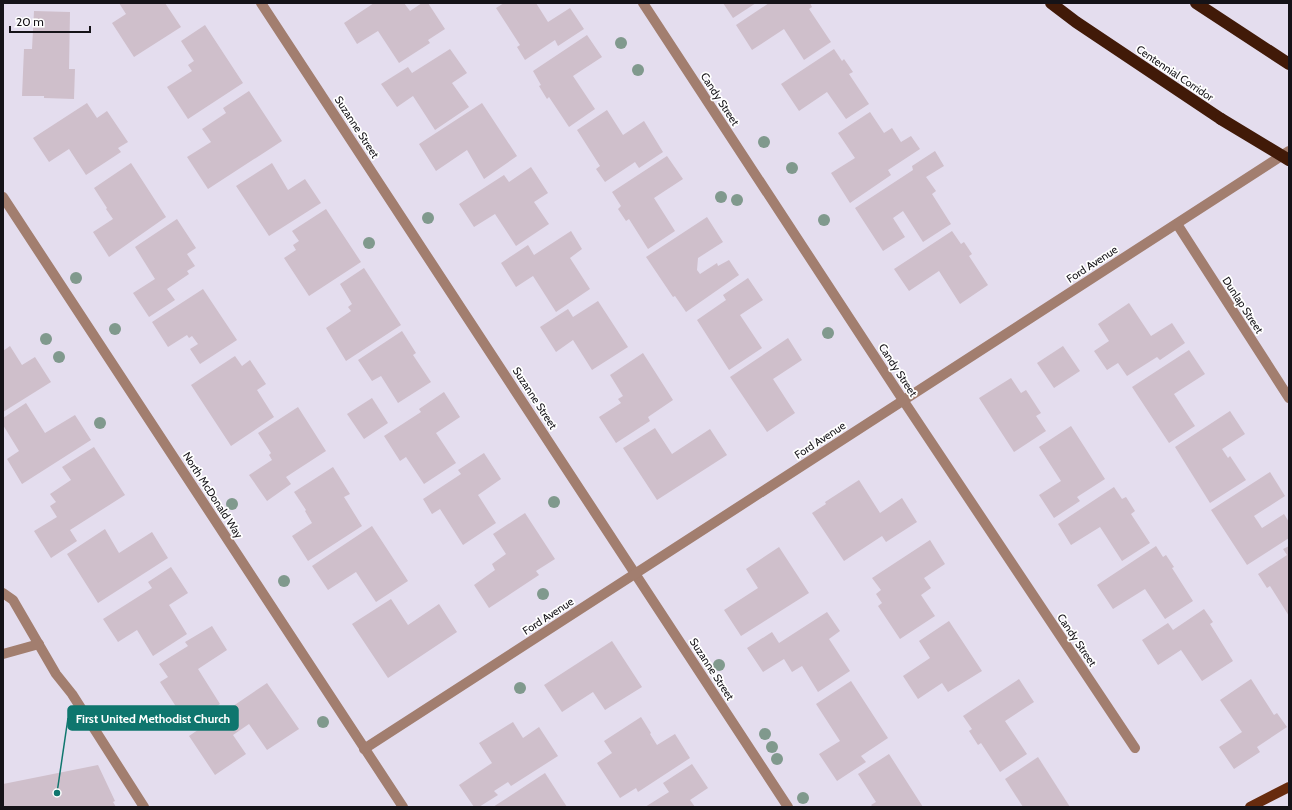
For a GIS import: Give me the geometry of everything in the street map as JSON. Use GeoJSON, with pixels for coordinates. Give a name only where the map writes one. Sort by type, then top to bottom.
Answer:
{"type":"FeatureCollection","features":[{"type":"Feature","properties":{"kind":"highway","name":"Centennial Corridor"},"geometry":{"type":"LineString","coordinates":[[1051,3],[1076,22],[1221,119],[1289,160]]}},
{"type":"Feature","properties":{"kind":"highway"},"geometry":{"type":"LineString","coordinates":[[1196,3],[1289,64]]}},
{"type":"Feature","properties":{"kind":"main road"},"geometry":{"type":"LineString","coordinates":[[1250,807],[1289,787]]}},
{"type":"Feature","properties":{"kind":"street","name":"Suzanne Street"},"geometry":{"type":"LineString","coordinates":[[261,3],[788,807]]}},
{"type":"Feature","properties":{"kind":"street","name":"Candy Street"},"geometry":{"type":"LineString","coordinates":[[643,3],[903,400],[1135,748]]}},
{"type":"Feature","properties":{"kind":"street","name":"Ford Avenue"},"geometry":{"type":"LineString","coordinates":[[364,749],[1289,152]]}},
{"type":"Feature","properties":{"kind":"street","name":"North McDonald Way"},"geometry":{"type":"LineString","coordinates":[[3,197],[403,807]]}},
{"type":"Feature","properties":{"kind":"street","name":"Dunlap Street"},"geometry":{"type":"LineString","coordinates":[[1177,224],[1289,398]]}},
{"type":"Feature","properties":{"kind":"street"},"geometry":{"type":"LineString","coordinates":[[3,592],[13,600],[56,674],[72,694],[144,807]]}},
{"type":"Feature","properties":{"kind":"street"},"geometry":{"type":"LineString","coordinates":[[3,654],[38,644]]}},
{"type":"Feature","properties":{"kind":"building"},"geometry":{"type":"Polygon","coordinates":[[[119,3],[165,3],[181,27],[134,57],[112,23],[126,14],[119,3]]]}},
{"type":"Feature","properties":{"kind":"building"},"geometry":{"type":"Polygon","coordinates":[[[374,3],[404,3],[410,11],[422,3],[428,3],[445,29],[428,40],[430,43],[399,63],[378,31],[357,44],[344,23],[374,3]]]}},
{"type":"Feature","properties":{"kind":"building"},"geometry":{"type":"Polygon","coordinates":[[[504,3],[536,3],[548,22],[570,8],[584,29],[558,46],[555,40],[525,60],[517,47],[520,45],[496,8],[504,3]]]}},
{"type":"Feature","properties":{"kind":"building"},"geometry":{"type":"Polygon","coordinates":[[[723,3],[756,3],[733,18],[723,3]]]}},
{"type":"Feature","properties":{"kind":"building"},"geometry":{"type":"Polygon","coordinates":[[[769,3],[810,3],[812,7],[809,9],[831,42],[804,60],[784,29],[752,50],[736,25],[769,3]]]}},
{"type":"Feature","properties":{"kind":"building"},"geometry":{"type":"Polygon","coordinates":[[[34,11],[70,12],[69,69],[75,69],[74,99],[44,98],[44,96],[22,96],[24,49],[32,49],[34,11]]]}},
{"type":"Feature","properties":{"kind":"building"},"geometry":{"type":"Polygon","coordinates":[[[205,25],[243,83],[188,119],[167,87],[192,71],[188,65],[194,61],[181,41],[205,25]]]}},
{"type":"Feature","properties":{"kind":"building"},"geometry":{"type":"Polygon","coordinates":[[[587,35],[602,57],[573,76],[595,109],[569,127],[549,97],[547,99],[539,86],[541,85],[533,71],[587,35]]]}},
{"type":"Feature","properties":{"kind":"building"},"geometry":{"type":"Polygon","coordinates":[[[450,49],[467,73],[452,83],[469,107],[435,130],[413,96],[397,107],[381,84],[408,67],[412,73],[450,49]]]}},
{"type":"Feature","properties":{"kind":"building"},"geometry":{"type":"Polygon","coordinates":[[[834,49],[842,61],[844,59],[853,72],[849,74],[869,104],[846,119],[827,92],[799,111],[781,84],[834,49]]]}},
{"type":"Feature","properties":{"kind":"building"},"geometry":{"type":"Polygon","coordinates":[[[249,91],[282,141],[208,189],[187,157],[211,142],[202,129],[226,113],[223,108],[249,91]]]}},
{"type":"Feature","properties":{"kind":"building"},"geometry":{"type":"Polygon","coordinates":[[[87,103],[97,118],[107,111],[128,142],[118,148],[121,152],[86,175],[69,149],[49,162],[33,138],[87,103]]]}},
{"type":"Feature","properties":{"kind":"building"},"geometry":{"type":"Polygon","coordinates":[[[482,103],[517,156],[484,179],[467,150],[436,171],[419,144],[482,103]]]}},
{"type":"Feature","properties":{"kind":"building"},"geometry":{"type":"Polygon","coordinates":[[[607,110],[623,135],[644,121],[663,152],[639,168],[635,162],[605,182],[596,169],[600,166],[577,130],[607,110]]]}},
{"type":"Feature","properties":{"kind":"building"},"geometry":{"type":"Polygon","coordinates":[[[870,112],[884,133],[892,128],[901,142],[911,136],[920,149],[888,170],[891,175],[850,203],[831,173],[855,158],[838,133],[870,112]]]}},
{"type":"Feature","properties":{"kind":"building"},"geometry":{"type":"Polygon","coordinates":[[[935,151],[944,166],[926,177],[936,191],[932,194],[951,224],[923,242],[903,211],[893,218],[905,237],[883,251],[855,208],[913,170],[912,166],[935,151]]]}},
{"type":"Feature","properties":{"kind":"building"},"geometry":{"type":"Polygon","coordinates":[[[667,156],[683,179],[654,198],[675,231],[648,249],[629,219],[626,221],[618,209],[621,206],[612,192],[667,156]]]}},
{"type":"Feature","properties":{"kind":"building"},"geometry":{"type":"Polygon","coordinates":[[[131,163],[166,217],[109,257],[93,232],[113,219],[94,188],[131,163]]]}},
{"type":"Feature","properties":{"kind":"building"},"geometry":{"type":"Polygon","coordinates":[[[272,163],[288,190],[305,179],[321,203],[269,236],[236,186],[272,163]]]}},
{"type":"Feature","properties":{"kind":"building"},"geometry":{"type":"Polygon","coordinates":[[[531,167],[548,193],[534,202],[549,224],[516,246],[495,214],[474,227],[459,204],[504,175],[509,182],[531,167]]]}},
{"type":"Feature","properties":{"kind":"building"},"geometry":{"type":"Polygon","coordinates":[[[326,209],[361,262],[309,296],[284,258],[296,250],[293,245],[299,241],[292,231],[326,209]]]}},
{"type":"Feature","properties":{"kind":"building"},"geometry":{"type":"Polygon","coordinates":[[[707,217],[723,242],[698,258],[697,270],[700,274],[717,263],[718,266],[729,260],[739,275],[686,312],[675,296],[673,297],[646,257],[707,217]]]}},
{"type":"Feature","properties":{"kind":"building"},"geometry":{"type":"Polygon","coordinates":[[[177,219],[196,248],[187,254],[195,266],[187,271],[189,274],[167,289],[175,300],[149,317],[133,293],[155,279],[135,247],[177,219]]]}},
{"type":"Feature","properties":{"kind":"building"},"geometry":{"type":"Polygon","coordinates":[[[571,231],[582,249],[570,258],[590,289],[556,312],[533,276],[516,287],[501,263],[528,245],[534,255],[571,231]]]}},
{"type":"Feature","properties":{"kind":"building"},"geometry":{"type":"Polygon","coordinates":[[[952,231],[961,244],[964,242],[972,254],[969,256],[988,285],[960,304],[939,271],[909,291],[894,269],[952,231]]]}},
{"type":"Feature","properties":{"kind":"building"},"geometry":{"type":"Polygon","coordinates":[[[364,268],[401,325],[346,361],[326,328],[351,311],[348,307],[352,304],[340,284],[364,268]]]}},
{"type":"Feature","properties":{"kind":"building"},"geometry":{"type":"Polygon","coordinates":[[[748,278],[763,300],[740,315],[762,348],[729,370],[697,320],[726,300],[723,295],[748,278]]]}},
{"type":"Feature","properties":{"kind":"building"},"geometry":{"type":"Polygon","coordinates":[[[203,289],[237,340],[200,364],[190,349],[198,344],[192,336],[189,338],[187,335],[168,347],[152,322],[203,289]]]}},
{"type":"Feature","properties":{"kind":"building"},"geometry":{"type":"Polygon","coordinates":[[[598,301],[628,347],[592,370],[573,340],[556,352],[540,327],[568,309],[573,317],[598,301]]]}},
{"type":"Feature","properties":{"kind":"building"},"geometry":{"type":"Polygon","coordinates":[[[1129,303],[1151,336],[1172,323],[1185,343],[1160,360],[1157,357],[1127,376],[1118,363],[1107,370],[1094,351],[1109,341],[1098,324],[1129,303]]]}},
{"type":"Feature","properties":{"kind":"building"},"geometry":{"type":"Polygon","coordinates":[[[402,331],[416,353],[413,355],[431,382],[398,403],[381,376],[372,381],[358,360],[402,331]]]}},
{"type":"Feature","properties":{"kind":"building"},"geometry":{"type":"Polygon","coordinates":[[[788,338],[802,360],[773,379],[795,413],[767,432],[730,377],[788,338]]]}},
{"type":"Feature","properties":{"kind":"building"},"geometry":{"type":"Polygon","coordinates":[[[10,346],[22,365],[35,357],[51,382],[3,412],[3,351],[10,346]]]}},
{"type":"Feature","properties":{"kind":"building"},"geometry":{"type":"Polygon","coordinates":[[[1063,346],[1080,371],[1054,388],[1037,363],[1063,346]]]}},
{"type":"Feature","properties":{"kind":"building"},"geometry":{"type":"Polygon","coordinates":[[[1189,350],[1205,374],[1174,394],[1195,426],[1169,443],[1132,387],[1189,350]]]}},
{"type":"Feature","properties":{"kind":"building"},"geometry":{"type":"Polygon","coordinates":[[[643,353],[673,400],[648,417],[650,421],[616,443],[599,417],[621,403],[618,399],[623,396],[610,375],[643,353]]]}},
{"type":"Feature","properties":{"kind":"building"},"geometry":{"type":"Polygon","coordinates":[[[235,356],[242,366],[250,360],[266,384],[257,390],[274,417],[231,446],[191,385],[235,356]]]}},
{"type":"Feature","properties":{"kind":"building"},"geometry":{"type":"Polygon","coordinates":[[[1011,378],[1021,393],[1026,390],[1041,413],[1036,416],[1046,431],[1014,452],[979,398],[1011,378]]]}},
{"type":"Feature","properties":{"kind":"building"},"geometry":{"type":"Polygon","coordinates":[[[444,392],[460,417],[436,433],[456,463],[424,484],[406,457],[400,461],[384,436],[421,412],[419,409],[444,392]]]}},
{"type":"Feature","properties":{"kind":"building"},"geometry":{"type":"Polygon","coordinates":[[[372,398],[388,423],[364,439],[347,414],[372,398]]]}},
{"type":"Feature","properties":{"kind":"building"},"geometry":{"type":"Polygon","coordinates":[[[26,403],[45,433],[75,415],[91,440],[22,484],[7,459],[19,451],[3,425],[3,418],[26,403]]]}},
{"type":"Feature","properties":{"kind":"building"},"geometry":{"type":"Polygon","coordinates":[[[298,407],[326,451],[286,477],[291,484],[267,501],[249,475],[272,460],[269,455],[271,453],[258,433],[298,407]]]}},
{"type":"Feature","properties":{"kind":"building"},"geometry":{"type":"Polygon","coordinates":[[[1230,411],[1245,434],[1222,449],[1228,458],[1230,456],[1246,480],[1210,503],[1175,447],[1230,411]]]}},
{"type":"Feature","properties":{"kind":"building"},"geometry":{"type":"Polygon","coordinates":[[[1071,426],[1105,479],[1077,497],[1080,501],[1054,518],[1039,495],[1061,481],[1039,447],[1071,426]]]}},
{"type":"Feature","properties":{"kind":"building"},"geometry":{"type":"Polygon","coordinates":[[[655,428],[672,454],[710,429],[727,455],[657,500],[623,448],[655,428]]]}},
{"type":"Feature","properties":{"kind":"building"},"geometry":{"type":"Polygon","coordinates":[[[94,447],[125,495],[70,530],[77,541],[51,558],[34,531],[57,517],[50,506],[56,502],[50,494],[71,480],[62,467],[94,447]]]}},
{"type":"Feature","properties":{"kind":"building"},"geometry":{"type":"Polygon","coordinates":[[[484,453],[501,479],[478,495],[496,523],[463,545],[440,509],[432,514],[423,499],[461,474],[458,470],[484,453]]]}},
{"type":"Feature","properties":{"kind":"building"},"geometry":{"type":"Polygon","coordinates":[[[333,467],[350,494],[344,497],[362,526],[308,561],[292,536],[312,523],[305,511],[306,510],[294,492],[333,467]]]}},
{"type":"Feature","properties":{"kind":"building"},"geometry":{"type":"Polygon","coordinates":[[[1270,472],[1285,496],[1254,516],[1262,528],[1284,514],[1289,522],[1289,538],[1247,565],[1211,510],[1270,472]]]}},
{"type":"Feature","properties":{"kind":"building"},"geometry":{"type":"Polygon","coordinates":[[[859,480],[880,513],[902,498],[917,522],[886,542],[882,536],[844,561],[812,513],[826,504],[825,502],[859,480]]]}},
{"type":"Feature","properties":{"kind":"building"},"geometry":{"type":"Polygon","coordinates":[[[1114,487],[1122,499],[1126,497],[1135,511],[1131,514],[1150,543],[1122,561],[1100,527],[1071,545],[1058,524],[1114,487]]]}},
{"type":"Feature","properties":{"kind":"building"},"geometry":{"type":"Polygon","coordinates":[[[525,513],[555,559],[536,571],[539,575],[489,608],[474,585],[495,570],[492,564],[506,554],[493,534],[525,513]]]}},
{"type":"Feature","properties":{"kind":"building"},"geometry":{"type":"Polygon","coordinates":[[[372,526],[408,581],[376,602],[356,572],[328,590],[312,566],[372,526]]]}},
{"type":"Feature","properties":{"kind":"building"},"geometry":{"type":"Polygon","coordinates":[[[105,529],[119,553],[152,532],[168,558],[98,603],[67,554],[105,529]]]}},
{"type":"Feature","properties":{"kind":"building"},"geometry":{"type":"Polygon","coordinates":[[[930,540],[945,564],[924,578],[931,588],[921,595],[935,616],[900,639],[878,606],[882,603],[876,594],[881,590],[872,578],[930,540]]]}},
{"type":"Feature","properties":{"kind":"building"},"geometry":{"type":"Polygon","coordinates":[[[1156,546],[1163,557],[1166,555],[1174,567],[1172,568],[1193,601],[1165,619],[1145,589],[1113,609],[1097,585],[1156,546]]]}},
{"type":"Feature","properties":{"kind":"building"},"geometry":{"type":"Polygon","coordinates":[[[1289,546],[1289,616],[1270,586],[1267,588],[1258,574],[1287,555],[1283,549],[1289,546]]]}},
{"type":"Feature","properties":{"kind":"building"},"geometry":{"type":"Polygon","coordinates":[[[779,547],[809,593],[741,636],[724,610],[758,588],[746,569],[779,547]]]}},
{"type":"Feature","properties":{"kind":"building"},"geometry":{"type":"Polygon","coordinates":[[[171,567],[188,593],[169,605],[187,634],[153,656],[137,630],[118,642],[103,619],[152,588],[148,582],[171,567]]]}},
{"type":"Feature","properties":{"kind":"building"},"geometry":{"type":"Polygon","coordinates":[[[391,599],[408,625],[439,604],[457,632],[388,678],[352,624],[391,599]]]}},
{"type":"Feature","properties":{"kind":"building"},"geometry":{"type":"Polygon","coordinates":[[[1204,609],[1213,622],[1210,624],[1233,661],[1202,681],[1181,650],[1158,665],[1142,640],[1168,623],[1173,630],[1204,609]]]}},
{"type":"Feature","properties":{"kind":"building"},"geometry":{"type":"Polygon","coordinates":[[[827,612],[840,631],[829,639],[850,671],[818,692],[802,666],[792,672],[784,659],[763,672],[747,648],[772,632],[779,643],[827,612]]]}},
{"type":"Feature","properties":{"kind":"building"},"geometry":{"type":"Polygon","coordinates":[[[949,621],[982,671],[948,692],[942,683],[918,699],[903,676],[930,658],[919,641],[949,621]]]}},
{"type":"Feature","properties":{"kind":"building"},"geometry":{"type":"Polygon","coordinates":[[[212,626],[227,650],[198,669],[220,704],[188,725],[160,682],[168,677],[159,664],[188,646],[185,642],[212,626]]]}},
{"type":"Feature","properties":{"kind":"building"},"geometry":{"type":"Polygon","coordinates":[[[612,641],[642,687],[605,710],[593,692],[562,712],[544,685],[612,641]]]}},
{"type":"Feature","properties":{"kind":"building"},"geometry":{"type":"Polygon","coordinates":[[[1019,679],[1034,702],[1005,721],[1027,754],[1000,772],[981,743],[978,745],[969,731],[972,729],[963,716],[1019,679]]]}},
{"type":"Feature","properties":{"kind":"building"},"geometry":{"type":"Polygon","coordinates":[[[1251,679],[1274,715],[1277,713],[1287,727],[1257,747],[1260,752],[1234,769],[1219,747],[1242,732],[1220,700],[1251,679]]]}},
{"type":"Feature","properties":{"kind":"building"},"geometry":{"type":"Polygon","coordinates":[[[851,681],[888,738],[861,756],[866,762],[837,781],[819,754],[840,741],[816,704],[851,681]]]}},
{"type":"Feature","properties":{"kind":"building"},"geometry":{"type":"Polygon","coordinates":[[[267,683],[299,729],[267,750],[249,724],[233,735],[246,754],[215,775],[189,736],[267,683]]]}},
{"type":"Feature","properties":{"kind":"building"},"geometry":{"type":"Polygon","coordinates":[[[641,717],[657,745],[675,734],[690,758],[638,792],[636,788],[620,798],[597,763],[612,753],[604,741],[641,717]]]}},
{"type":"Feature","properties":{"kind":"building"},"geometry":{"type":"Polygon","coordinates":[[[513,722],[523,738],[539,727],[558,756],[511,786],[508,782],[494,791],[498,795],[479,807],[474,807],[459,785],[492,763],[479,743],[513,722]]]}},
{"type":"Feature","properties":{"kind":"building"},"geometry":{"type":"Polygon","coordinates":[[[889,754],[923,807],[873,807],[871,805],[876,802],[858,774],[889,754]]]}},
{"type":"Feature","properties":{"kind":"building"},"geometry":{"type":"Polygon","coordinates":[[[1038,757],[1070,807],[1023,807],[1005,779],[1038,757]]]}},
{"type":"Feature","properties":{"kind":"building"},"geometry":{"type":"Polygon","coordinates":[[[692,764],[708,788],[690,800],[695,807],[645,807],[669,792],[663,783],[692,764]]]}},
{"type":"Feature","properties":{"kind":"building"},"geometry":{"type":"Polygon","coordinates":[[[98,765],[115,801],[113,802],[116,807],[3,807],[3,784],[98,765]]]}},
{"type":"Feature","properties":{"kind":"building"},"geometry":{"type":"Polygon","coordinates":[[[545,773],[567,807],[493,807],[545,773]]]}},
{"type":"Feature","properties":{"kind":"place","name":"First United Methodist Church"},"geometry":{"type":"Point","coordinates":[57,793]}}]}
